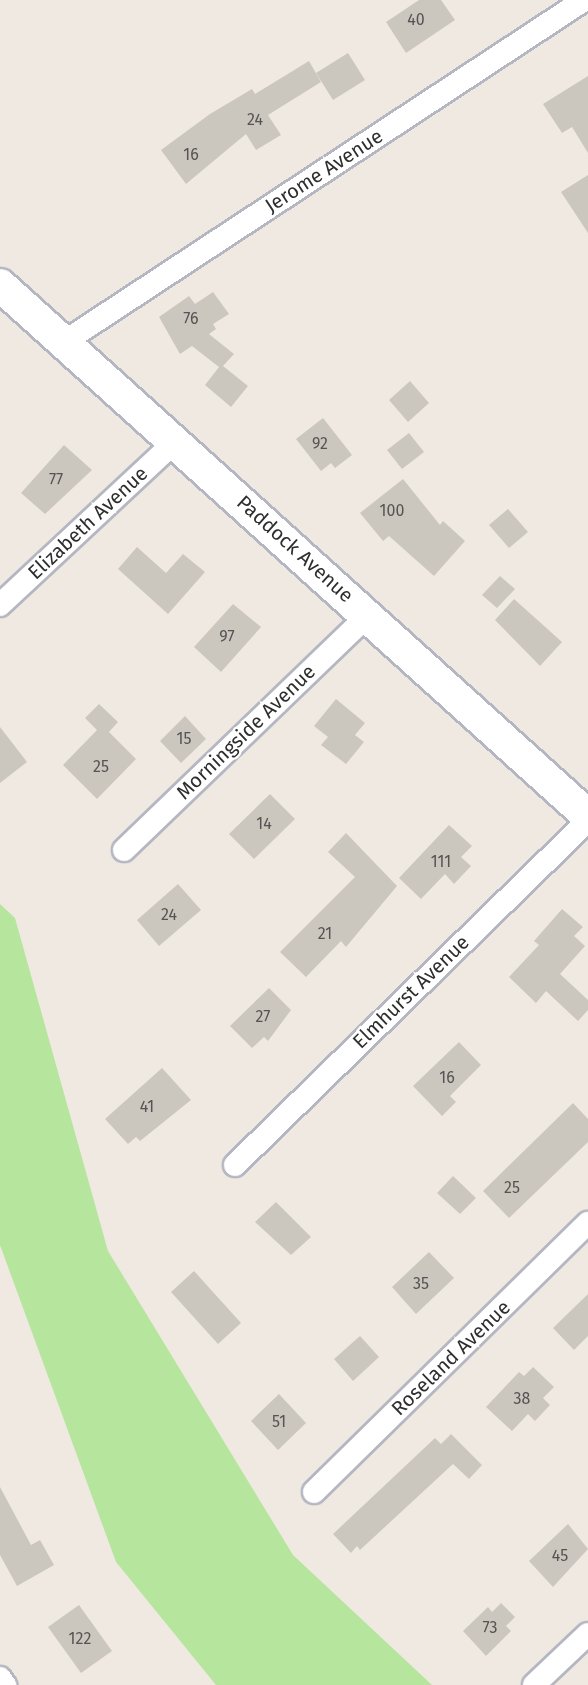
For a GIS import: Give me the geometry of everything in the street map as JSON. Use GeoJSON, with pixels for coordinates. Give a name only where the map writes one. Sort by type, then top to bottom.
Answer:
{"type":"FeatureCollection","features":[{"type":"Feature","properties":{"kind":"main road","name":"Paddock Avenue"},"geometry":{"type":"LineString","coordinates":[[0,285],[369,614],[588,816]]}},
{"type":"Feature","properties":{"kind":"street","name":"Jerome Avenue"},"geometry":{"type":"LineString","coordinates":[[64,342],[556,8],[584,0]]}},
{"type":"Feature","properties":{"kind":"street","name":"Elizabeth Avenue"},"geometry":{"type":"LineString","coordinates":[[0,605],[175,442]]}},
{"type":"Feature","properties":{"kind":"street","name":"Morningside Avenue"},"geometry":{"type":"LineString","coordinates":[[124,850],[369,614]]}},
{"type":"Feature","properties":{"kind":"street","name":"Elmhurst Avenue"},"geometry":{"type":"LineString","coordinates":[[235,1165],[588,820]]}},
{"type":"Feature","properties":{"kind":"street","name":"Roseland Avenue"},"geometry":{"type":"LineString","coordinates":[[314,1492],[588,1223]]}},
{"type":"Feature","properties":{"kind":"street"},"geometry":{"type":"LineString","coordinates":[[534,1685],[588,1634]]}},
{"type":"Feature","properties":{"kind":"street"},"geometry":{"type":"LineString","coordinates":[[0,1678],[5,1685]]}},
{"type":"Feature","properties":{"kind":"green space"},"geometry":{"type":"Polygon","coordinates":[[[0,904],[15,918],[108,1251],[293,1555],[432,1685],[216,1685],[116,1562],[0,1245],[0,904]]]}},
{"type":"Feature","properties":{"kind":"building"},"geometry":{"type":"Polygon","coordinates":[[[419,0],[441,0],[455,20],[406,53],[386,22],[419,0]]]}},
{"type":"Feature","properties":{"kind":"building"},"geometry":{"type":"Polygon","coordinates":[[[348,53],[365,80],[333,100],[316,73],[348,53]]]}},
{"type":"Feature","properties":{"kind":"building"},"geometry":{"type":"Polygon","coordinates":[[[309,61],[321,82],[268,115],[281,135],[256,150],[246,134],[186,184],[161,150],[210,114],[252,89],[255,94],[309,61]]]}},
{"type":"Feature","properties":{"kind":"building"},"geometry":{"type":"Polygon","coordinates":[[[588,76],[588,153],[572,127],[562,133],[543,104],[588,76]]]}},
{"type":"Feature","properties":{"kind":"building"},"geometry":{"type":"Polygon","coordinates":[[[588,175],[588,233],[561,192],[588,175]]]}},
{"type":"Feature","properties":{"kind":"building"},"geometry":{"type":"Polygon","coordinates":[[[213,292],[229,314],[213,324],[216,329],[209,334],[234,354],[223,366],[248,386],[231,407],[205,385],[219,367],[192,346],[180,354],[159,317],[189,296],[195,304],[213,292]]]}},
{"type":"Feature","properties":{"kind":"building"},"geometry":{"type":"Polygon","coordinates":[[[410,381],[429,403],[408,422],[389,400],[410,381]]]}},
{"type":"Feature","properties":{"kind":"building"},"geometry":{"type":"Polygon","coordinates":[[[323,418],[352,455],[335,468],[331,463],[321,471],[296,439],[323,418]]]}},
{"type":"Feature","properties":{"kind":"building"},"geometry":{"type":"Polygon","coordinates":[[[409,433],[424,452],[402,469],[387,450],[409,433]]]}},
{"type":"Feature","properties":{"kind":"building"},"geometry":{"type":"Polygon","coordinates":[[[64,445],[92,470],[45,514],[21,493],[64,445]]]}},
{"type":"Feature","properties":{"kind":"building"},"geometry":{"type":"Polygon","coordinates":[[[403,479],[440,525],[443,521],[465,541],[434,576],[389,536],[383,541],[360,513],[403,479]]]}},
{"type":"Feature","properties":{"kind":"building"},"geometry":{"type":"Polygon","coordinates":[[[508,509],[528,532],[509,548],[489,525],[508,509]]]}},
{"type":"Feature","properties":{"kind":"building"},"geometry":{"type":"Polygon","coordinates":[[[137,547],[166,573],[183,554],[205,572],[168,614],[118,569],[137,547]]]}},
{"type":"Feature","properties":{"kind":"building"},"geometry":{"type":"Polygon","coordinates":[[[500,576],[515,589],[497,608],[482,595],[500,576]]]}},
{"type":"Feature","properties":{"kind":"building"},"geometry":{"type":"Polygon","coordinates":[[[514,599],[562,642],[540,666],[495,620],[514,599]]]}},
{"type":"Feature","properties":{"kind":"building"},"geometry":{"type":"Polygon","coordinates":[[[233,604],[261,627],[221,672],[194,647],[233,604]]]}},
{"type":"Feature","properties":{"kind":"building"},"geometry":{"type":"Polygon","coordinates":[[[336,699],[365,723],[355,735],[364,742],[346,764],[321,745],[328,737],[314,726],[336,699]]]}},
{"type":"Feature","properties":{"kind":"building"},"geometry":{"type":"Polygon","coordinates":[[[99,704],[118,722],[109,732],[136,759],[97,799],[63,765],[97,730],[85,718],[99,704]]]}},
{"type":"Feature","properties":{"kind":"building"},"geometry":{"type":"Polygon","coordinates":[[[185,716],[206,739],[181,763],[160,741],[185,716]]]}},
{"type":"Feature","properties":{"kind":"building"},"geometry":{"type":"Polygon","coordinates":[[[0,727],[27,762],[0,783],[0,727]]]}},
{"type":"Feature","properties":{"kind":"building"},"geometry":{"type":"Polygon","coordinates":[[[270,794],[295,819],[254,859],[229,834],[270,794]]]}},
{"type":"Feature","properties":{"kind":"building"},"geometry":{"type":"Polygon","coordinates":[[[449,825],[472,846],[461,857],[471,866],[454,884],[445,874],[421,899],[399,878],[449,825]]]}},
{"type":"Feature","properties":{"kind":"building"},"geometry":{"type":"Polygon","coordinates":[[[346,833],[397,886],[346,947],[341,941],[306,977],[280,952],[355,877],[328,852],[346,833]]]}},
{"type":"Feature","properties":{"kind":"building"},"geometry":{"type":"Polygon","coordinates":[[[178,884],[201,910],[159,946],[137,920],[178,884]]]}},
{"type":"Feature","properties":{"kind":"building"},"geometry":{"type":"Polygon","coordinates":[[[562,909],[583,927],[574,936],[585,946],[560,974],[588,1000],[588,1010],[578,1021],[546,991],[536,1003],[509,977],[539,945],[534,941],[562,909]]]}},
{"type":"Feature","properties":{"kind":"building"},"geometry":{"type":"Polygon","coordinates":[[[269,988],[291,1010],[268,1041],[264,1037],[252,1048],[230,1026],[269,988]]]}},
{"type":"Feature","properties":{"kind":"building"},"geometry":{"type":"Polygon","coordinates":[[[459,1042],[481,1065],[450,1096],[456,1102],[442,1116],[413,1086],[459,1042]]]}},
{"type":"Feature","properties":{"kind":"building"},"geometry":{"type":"Polygon","coordinates":[[[162,1068],[191,1100],[140,1141],[136,1137],[128,1144],[105,1119],[162,1068]]]}},
{"type":"Feature","properties":{"kind":"building"},"geometry":{"type":"Polygon","coordinates":[[[573,1103],[588,1119],[588,1142],[509,1218],[483,1191],[573,1103]]]}},
{"type":"Feature","properties":{"kind":"building"},"geometry":{"type":"Polygon","coordinates":[[[453,1176],[476,1198],[460,1214],[437,1193],[453,1176]]]}},
{"type":"Feature","properties":{"kind":"building"},"geometry":{"type":"Polygon","coordinates":[[[276,1202],[311,1237],[291,1255],[255,1222],[276,1202]]]}},
{"type":"Feature","properties":{"kind":"building"},"geometry":{"type":"Polygon","coordinates":[[[429,1252],[454,1278],[416,1314],[392,1287],[429,1252]]]}},
{"type":"Feature","properties":{"kind":"building"},"geometry":{"type":"Polygon","coordinates":[[[194,1271],[241,1323],[218,1344],[171,1292],[194,1271]]]}},
{"type":"Feature","properties":{"kind":"building"},"geometry":{"type":"Polygon","coordinates":[[[588,1294],[588,1336],[574,1350],[553,1328],[588,1294]]]}},
{"type":"Feature","properties":{"kind":"building"},"geometry":{"type":"Polygon","coordinates":[[[360,1336],[379,1357],[353,1381],[334,1359],[360,1336]]]}},
{"type":"Feature","properties":{"kind":"building"},"geometry":{"type":"Polygon","coordinates":[[[533,1367],[554,1387],[543,1398],[550,1405],[535,1421],[528,1414],[512,1431],[486,1407],[519,1372],[524,1376],[533,1367]]]}},
{"type":"Feature","properties":{"kind":"building"},"geometry":{"type":"Polygon","coordinates":[[[279,1394],[306,1423],[278,1450],[251,1421],[279,1394]]]}},
{"type":"Feature","properties":{"kind":"building"},"geometry":{"type":"Polygon","coordinates":[[[451,1434],[482,1465],[469,1479],[453,1464],[360,1550],[357,1546],[351,1553],[333,1534],[435,1438],[441,1444],[451,1434]]]}},
{"type":"Feature","properties":{"kind":"building"},"geometry":{"type":"Polygon","coordinates":[[[0,1487],[31,1545],[40,1540],[54,1565],[17,1586],[0,1555],[0,1487]]]}},
{"type":"Feature","properties":{"kind":"building"},"geometry":{"type":"Polygon","coordinates":[[[568,1524],[588,1549],[553,1587],[529,1561],[568,1524]]]}},
{"type":"Feature","properties":{"kind":"building"},"geometry":{"type":"Polygon","coordinates":[[[501,1603],[515,1617],[506,1626],[511,1631],[486,1656],[463,1631],[488,1607],[492,1612],[501,1603]]]}},
{"type":"Feature","properties":{"kind":"building"},"geometry":{"type":"Polygon","coordinates":[[[79,1605],[112,1651],[81,1673],[48,1627],[79,1605]]]}}]}
